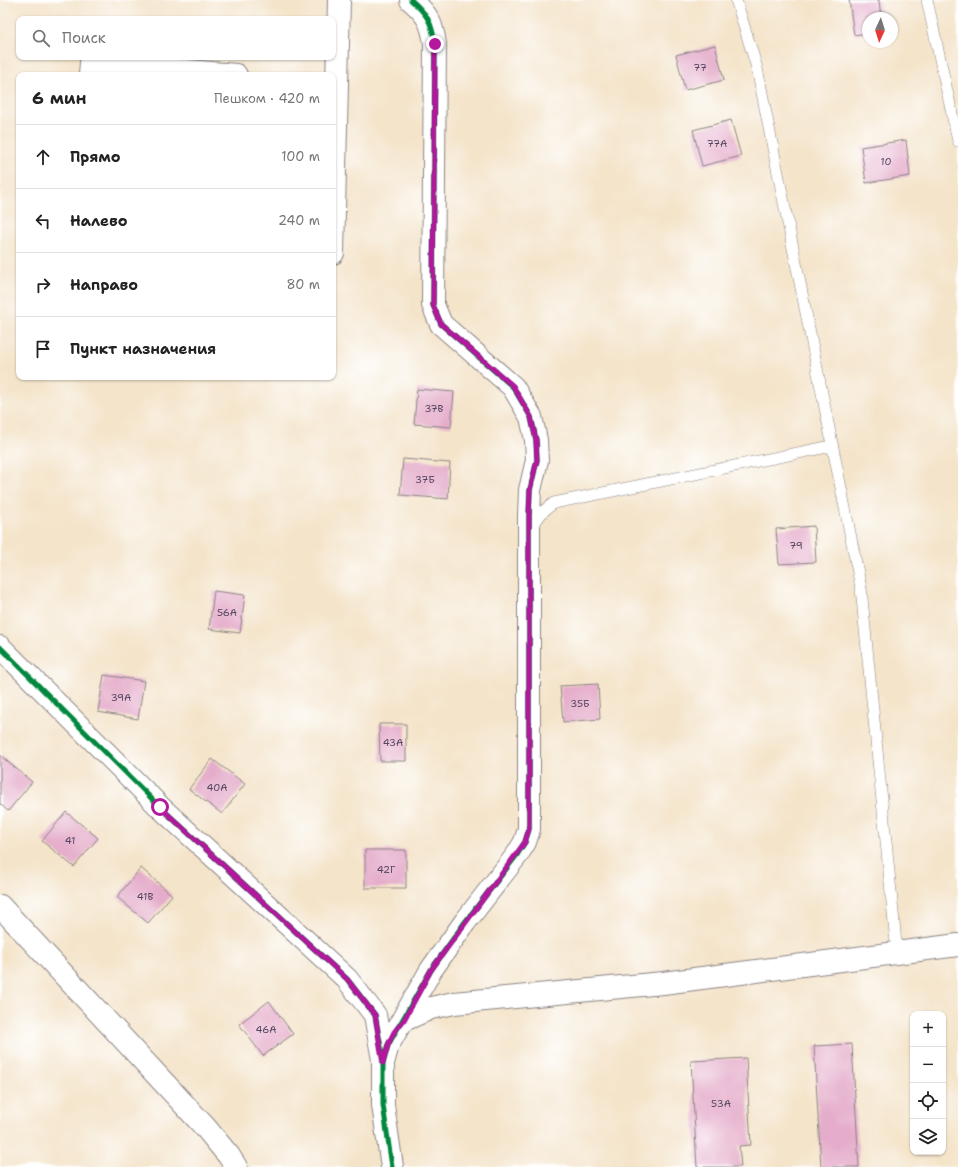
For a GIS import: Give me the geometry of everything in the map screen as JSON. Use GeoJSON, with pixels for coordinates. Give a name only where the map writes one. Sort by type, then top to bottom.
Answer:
{"type":"FeatureCollection","features":[{"type":"Feature","properties":{"kind":"street"},"geometry":{"type":"LineString","coordinates":[[336,72],[339,0]]}},
{"type":"Feature","properties":{"kind":"street"},"geometry":{"type":"LineString","coordinates":[[383,1063],[388,1045],[394,1032],[404,1020],[431,970],[517,855],[525,842],[529,829],[529,540],[530,490],[537,460],[536,440],[531,417],[513,386],[441,324],[433,305],[435,44],[433,28],[424,12],[410,0]]}},
{"type":"Feature","properties":{"kind":"street"},"geometry":{"type":"LineString","coordinates":[[90,72],[92,63],[200,72]]}},
{"type":"Feature","properties":{"kind":"street"},"geometry":{"type":"LineString","coordinates":[[0,646],[160,807],[347,979],[375,1015],[383,1063],[383,1105],[392,1167]]}},
{"type":"Feature","properties":{"kind":"street"},"geometry":{"type":"LineString","coordinates":[[0,906],[205,1127],[236,1167]]}},
{"type":"Feature","properties":{"kind":"street"},"geometry":{"type":"LineString","coordinates":[[404,1020],[431,1008],[454,1003],[663,983],[958,944]]}},
{"type":"Feature","properties":{"kind":"lane"},"geometry":{"type":"LineString","coordinates":[[736,0],[757,68],[861,588],[897,953]]}},
{"type":"Feature","properties":{"kind":"lane"},"geometry":{"type":"LineString","coordinates":[[927,0],[958,141]]}},
{"type":"Feature","properties":{"kind":"lane"},"geometry":{"type":"LineString","coordinates":[[529,540],[536,520],[554,503],[832,446]]}},
{"type":"Feature","properties":{"kind":"building"},"geometry":{"type":"Polygon","coordinates":[[[849,0],[879,0],[880,12],[862,12],[862,34],[854,35],[849,0]]]}},
{"type":"Feature","properties":{"kind":"building"},"geometry":{"type":"Polygon","coordinates":[[[715,45],[724,80],[685,90],[676,55],[715,45]]]}},
{"type":"Feature","properties":{"kind":"building"},"geometry":{"type":"Polygon","coordinates":[[[731,120],[741,156],[702,166],[693,130],[731,120]]]}},
{"type":"Feature","properties":{"kind":"building"},"geometry":{"type":"Polygon","coordinates":[[[906,140],[910,176],[866,183],[861,147],[906,140]]]}},
{"type":"Feature","properties":{"kind":"building"},"geometry":{"type":"Polygon","coordinates":[[[417,389],[454,392],[451,427],[414,424],[417,389]]]}},
{"type":"Feature","properties":{"kind":"building"},"geometry":{"type":"Polygon","coordinates":[[[403,459],[450,463],[448,499],[400,495],[403,459]]]}},
{"type":"Feature","properties":{"kind":"building"},"geometry":{"type":"Polygon","coordinates":[[[814,526],[816,562],[779,564],[776,529],[814,526]]]}},
{"type":"Feature","properties":{"kind":"building"},"geometry":{"type":"Polygon","coordinates":[[[214,591],[245,595],[240,633],[209,629],[214,591]]]}},
{"type":"Feature","properties":{"kind":"building"},"geometry":{"type":"Polygon","coordinates":[[[104,675],[144,681],[138,719],[98,712],[104,675]]]}},
{"type":"Feature","properties":{"kind":"building"},"geometry":{"type":"Polygon","coordinates":[[[598,684],[600,719],[563,722],[560,686],[598,684]]]}},
{"type":"Feature","properties":{"kind":"building"},"geometry":{"type":"Polygon","coordinates":[[[379,724],[406,724],[406,761],[380,761],[379,724]]]}},
{"type":"Feature","properties":{"kind":"building"},"geometry":{"type":"Polygon","coordinates":[[[0,755],[32,782],[8,811],[0,804],[0,755]]]}},
{"type":"Feature","properties":{"kind":"building"},"geometry":{"type":"Polygon","coordinates":[[[212,759],[245,784],[222,814],[189,789],[212,759]]]}},
{"type":"Feature","properties":{"kind":"building"},"geometry":{"type":"Polygon","coordinates":[[[66,812],[98,838],[74,867],[42,841],[66,812]]]}},
{"type":"Feature","properties":{"kind":"building"},"geometry":{"type":"Polygon","coordinates":[[[365,850],[406,850],[406,888],[365,888],[365,850]]]}},
{"type":"Feature","properties":{"kind":"building"},"geometry":{"type":"Polygon","coordinates":[[[141,868],[172,895],[148,923],[117,897],[141,868]]]}},
{"type":"Feature","properties":{"kind":"building"},"geometry":{"type":"Polygon","coordinates":[[[269,1001],[293,1034],[263,1056],[239,1024],[269,1001]]]}},
{"type":"Feature","properties":{"kind":"building"},"geometry":{"type":"Polygon","coordinates":[[[852,1044],[859,1167],[821,1167],[814,1046],[852,1044]]]}},
{"type":"Feature","properties":{"kind":"building"},"geometry":{"type":"Polygon","coordinates":[[[746,1058],[751,1145],[739,1146],[741,1167],[697,1167],[691,1061],[746,1058]]]}},
{"type":"Feature","properties":{"kind":"cycle path"},"geometry":{"type":"LineString","coordinates":[[392,1167],[383,1105],[383,1063],[388,1045],[431,970],[465,922],[517,855],[525,842],[529,829],[529,516],[530,490],[537,460],[536,440],[531,417],[513,387],[441,324],[433,305],[435,44],[428,19],[411,0]]}},
{"type":"Feature","properties":{"kind":"cycle path"},"geometry":{"type":"LineString","coordinates":[[0,647],[160,807],[347,979],[375,1015],[383,1059]]}},
{"type":"Feature","properties":{"kind":"route"},"geometry":{"type":"LineString","coordinates":[[160,807],[347,979],[375,1015],[383,1063],[388,1045],[394,1032],[404,1020],[431,970],[465,922],[517,855],[525,842],[529,829],[529,516],[530,490],[537,460],[536,440],[531,417],[513,386],[441,324],[433,305],[435,44]]}}]}
